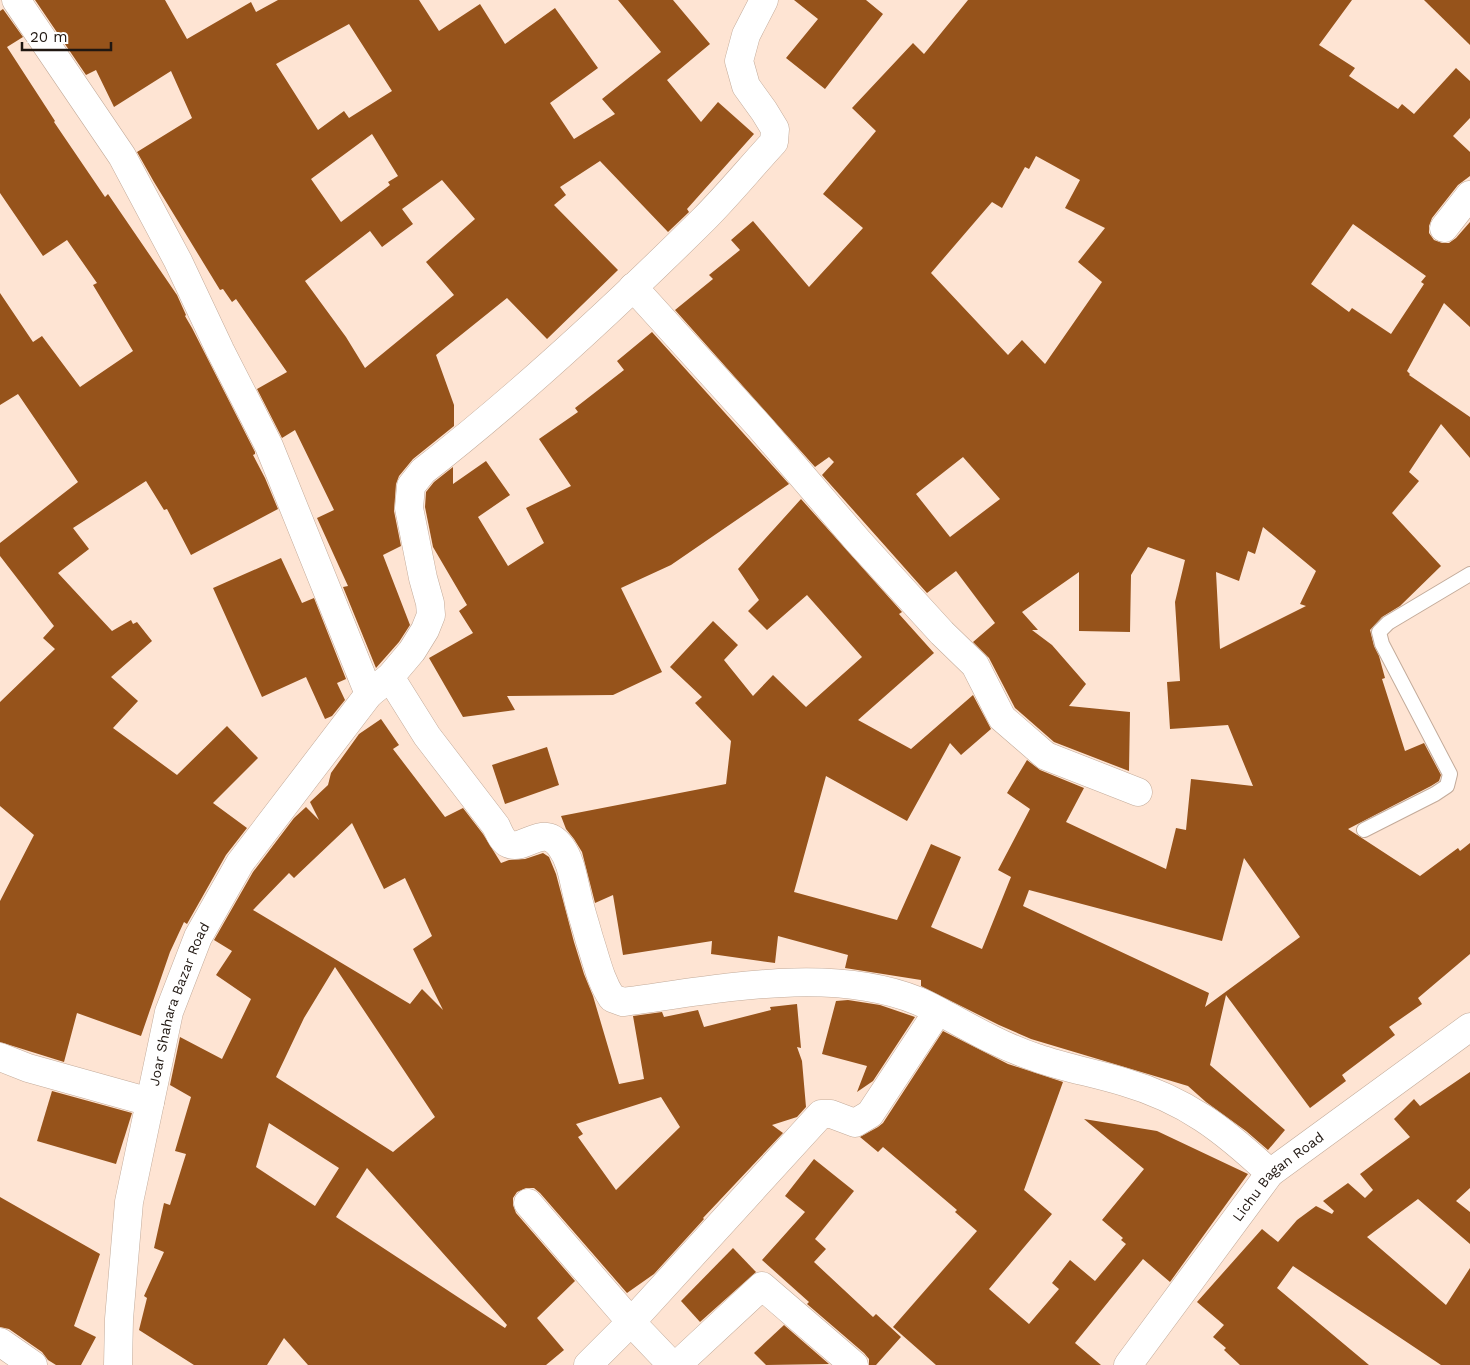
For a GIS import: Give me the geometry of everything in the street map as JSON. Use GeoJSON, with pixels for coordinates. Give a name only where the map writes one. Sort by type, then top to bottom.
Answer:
{"type":"FeatureCollection","features":[{"type":"Feature","properties":{"kind":"street"},"geometry":{"type":"LineString","coordinates":[[16,0],[122,156],[178,261],[220,350],[269,446],[369,694]]}},
{"type":"Feature","properties":{"kind":"street","name":"Joar Shahara Bazar Road"},"geometry":{"type":"LineString","coordinates":[[118,1365],[119,1319],[129,1202],[169,1012],[198,937],[240,863],[369,694],[390,676],[412,652],[425,630],[431,615],[430,603],[409,508],[411,486],[424,471],[521,390],[633,287],[704,219],[774,142],[775,129],[746,86],[739,61],[746,35],[764,0]]}},
{"type":"Feature","properties":{"kind":"street"},"geometry":{"type":"LineString","coordinates":[[1444,228],[1470,194]]}},
{"type":"Feature","properties":{"kind":"street"},"geometry":{"type":"LineString","coordinates":[[633,287],[760,427],[858,541],[942,633],[975,665],[1002,718],[1046,756],[1138,792]]}},
{"type":"Feature","properties":{"kind":"street"},"geometry":{"type":"LineString","coordinates":[[390,676],[427,736],[508,844],[520,844],[545,836],[561,846],[569,861],[601,976],[612,998],[623,1002],[767,983],[810,982],[865,987],[890,992],[918,1001],[1013,1050],[1050,1063],[1125,1082],[1161,1095],[1186,1107],[1218,1127],[1270,1172]]}},
{"type":"Feature","properties":{"kind":"street"},"geometry":{"type":"LineString","coordinates":[[588,1365],[631,1322],[821,1114],[831,1114],[856,1123],[870,1114],[938,1011]]}},
{"type":"Feature","properties":{"kind":"street","name":"Lichu Bagan Road"},"geometry":{"type":"LineString","coordinates":[[1128,1365],[1270,1172],[1470,1027]]}},
{"type":"Feature","properties":{"kind":"street"},"geometry":{"type":"LineString","coordinates":[[0,1057],[28,1068],[150,1102]]}},
{"type":"Feature","properties":{"kind":"street"},"geometry":{"type":"LineString","coordinates":[[528,1203],[631,1322],[672,1365]]}},
{"type":"Feature","properties":{"kind":"street"},"geometry":{"type":"LineString","coordinates":[[677,1365],[762,1286],[854,1365]]}},
{"type":"Feature","properties":{"kind":"street"},"geometry":{"type":"LineString","coordinates":[[0,1342],[33,1365]]}},
{"type":"Feature","properties":{"kind":"lane"},"geometry":{"type":"LineString","coordinates":[[1364,830],[1448,786],[1450,774],[1382,644],[1379,632],[1388,623],[1470,574]]}},
{"type":"Feature","properties":{"kind":"building"},"geometry":{"type":"Polygon","coordinates":[[[35,0],[165,0],[187,39],[251,2],[256,12],[278,0],[419,0],[439,31],[480,4],[505,44],[555,8],[598,68],[550,103],[574,139],[615,114],[602,99],[661,52],[618,0],[673,0],[710,44],[667,80],[701,122],[718,102],[754,134],[687,209],[689,212],[668,232],[600,161],[560,187],[566,195],[554,205],[618,270],[547,339],[507,298],[436,355],[454,405],[454,426],[413,459],[399,476],[396,484],[394,511],[401,546],[383,555],[410,625],[399,642],[376,668],[343,587],[348,586],[317,518],[334,510],[295,430],[282,438],[257,389],[287,372],[236,299],[232,302],[223,289],[220,290],[137,152],[192,118],[171,71],[114,107],[96,70],[86,75],[35,0]],[[349,24],[276,64],[318,130],[344,111],[349,118],[392,91],[349,24]],[[372,134],[311,179],[341,222],[390,185],[388,182],[398,176],[372,134]],[[442,180],[402,209],[413,224],[382,247],[370,231],[305,281],[346,337],[365,368],[454,295],[426,262],[475,219],[442,180]]]}},
{"type":"Feature","properties":{"kind":"building"},"geometry":{"type":"Polygon","coordinates":[[[794,0],[866,0],[883,14],[825,89],[786,58],[818,19],[794,0]]]}},
{"type":"Feature","properties":{"kind":"building"},"geometry":{"type":"Polygon","coordinates":[[[968,0],[1352,0],[1319,45],[1355,68],[1349,76],[1398,109],[1402,104],[1414,114],[1456,68],[1470,81],[1470,118],[1453,136],[1470,152],[1470,176],[1458,185],[1432,218],[1429,233],[1434,240],[1449,243],[1470,222],[1470,327],[1444,303],[1407,371],[1409,375],[1470,417],[1470,458],[1441,424],[1409,472],[1419,481],[1392,513],[1441,566],[1400,606],[1382,617],[1370,630],[1385,678],[1382,679],[1405,751],[1424,743],[1441,775],[1439,781],[1431,786],[1348,829],[1420,876],[1458,848],[1460,851],[1470,843],[1470,954],[1418,998],[1422,1004],[1389,1027],[1395,1035],[1342,1075],[1346,1081],[1310,1108],[1226,995],[1210,1065],[1285,1130],[1268,1150],[1188,1086],[1031,1039],[921,986],[921,980],[845,968],[848,955],[778,936],[775,963],[711,954],[712,941],[623,955],[613,895],[595,903],[582,852],[566,829],[561,816],[726,784],[731,741],[695,703],[702,697],[670,667],[713,621],[738,645],[724,660],[753,696],[773,675],[806,707],[862,657],[807,595],[767,630],[748,611],[759,600],[738,569],[801,499],[902,612],[899,614],[934,653],[858,720],[911,749],[973,695],[991,729],[961,755],[950,743],[907,821],[826,776],[794,892],[897,920],[931,844],[961,857],[931,927],[982,949],[1011,877],[998,870],[1030,809],[1007,793],[1027,760],[1040,770],[1084,788],[1066,822],[1166,869],[1176,828],[1186,830],[1191,779],[1253,786],[1228,725],[1170,729],[1167,682],[1180,681],[1175,602],[1185,560],[1148,547],[1131,575],[1130,632],[1079,631],[1079,572],[1022,612],[1038,630],[1032,630],[1052,645],[1086,684],[1069,706],[1130,712],[1129,771],[1054,742],[1015,708],[989,658],[973,642],[995,623],[956,571],[927,593],[822,475],[834,462],[829,457],[815,467],[675,310],[713,279],[709,275],[740,250],[731,240],[753,221],[809,287],[863,228],[823,194],[876,131],[852,108],[913,43],[924,54],[968,0]],[[1036,156],[1029,169],[1025,167],[1002,208],[992,202],[931,273],[1008,355],[1022,340],[1045,364],[1102,282],[1078,262],[1105,228],[1065,208],[1080,180],[1036,156]],[[1353,224],[1311,284],[1349,312],[1352,308],[1391,334],[1424,284],[1421,282],[1426,276],[1353,224]],[[963,457],[916,494],[950,537],[1000,499],[963,457]],[[1263,527],[1255,554],[1248,551],[1239,581],[1216,572],[1220,649],[1306,606],[1300,604],[1316,571],[1263,527]],[[1244,858],[1222,941],[1029,890],[1023,906],[1209,993],[1205,1007],[1300,937],[1244,858]]]}},
{"type":"Feature","properties":{"kind":"building"},"geometry":{"type":"Polygon","coordinates":[[[1424,0],[1470,0],[1470,45],[1424,0]]]}},
{"type":"Feature","properties":{"kind":"building"},"geometry":{"type":"Polygon","coordinates":[[[3,9],[23,37],[7,47],[54,122],[105,197],[108,194],[177,295],[185,316],[255,452],[253,455],[278,509],[191,555],[167,509],[164,510],[146,481],[73,528],[89,549],[58,573],[112,631],[131,620],[133,624],[137,622],[152,641],[111,677],[138,701],[113,728],[177,775],[227,726],[258,758],[213,803],[247,828],[226,855],[187,924],[184,922],[170,952],[141,1036],[77,1013],[64,1062],[0,1042],[0,901],[34,835],[0,806],[0,702],[55,649],[43,638],[54,626],[0,556],[0,543],[78,482],[18,394],[0,405],[0,293],[33,342],[42,336],[80,387],[133,351],[93,285],[97,283],[67,240],[43,256],[0,193],[0,11],[3,9]]]}},
{"type":"Feature","properties":{"kind":"building"},"geometry":{"type":"Polygon","coordinates":[[[652,332],[789,484],[671,565],[621,588],[662,672],[613,695],[507,696],[515,710],[463,717],[429,658],[473,633],[459,611],[467,605],[433,547],[425,507],[426,492],[434,482],[453,467],[453,484],[486,461],[510,495],[478,517],[508,566],[544,543],[526,508],[571,486],[539,439],[578,412],[575,408],[624,370],[617,361],[652,332]]]}},
{"type":"Feature","properties":{"kind":"building"},"geometry":{"type":"Polygon","coordinates":[[[281,558],[302,603],[314,598],[346,679],[337,683],[345,700],[332,716],[325,719],[306,677],[262,697],[213,588],[281,558]]]}},
{"type":"Feature","properties":{"kind":"building"},"geometry":{"type":"Polygon","coordinates":[[[381,719],[399,745],[393,749],[445,817],[463,808],[483,834],[501,863],[509,860],[525,859],[543,853],[549,857],[556,874],[574,942],[593,996],[619,1084],[644,1079],[633,1016],[662,1012],[664,1017],[698,1010],[704,1027],[771,1010],[770,1007],[797,1004],[801,1048],[797,1047],[802,1061],[806,1107],[797,1117],[772,1125],[783,1133],[703,1218],[654,1274],[627,1293],[540,1193],[534,1188],[526,1188],[517,1192],[513,1198],[516,1213],[575,1281],[537,1318],[564,1350],[546,1365],[308,1365],[284,1338],[267,1365],[194,1365],[139,1330],[147,1298],[144,1296],[164,1252],[154,1248],[164,1203],[170,1205],[186,1154],[175,1151],[191,1097],[170,1085],[180,1037],[222,1059],[251,999],[216,975],[232,951],[214,940],[253,872],[294,818],[306,807],[319,820],[310,802],[328,785],[331,773],[359,734],[381,719]],[[352,823],[294,878],[289,873],[253,910],[410,1004],[422,989],[443,1010],[413,949],[432,936],[405,878],[384,889],[352,823]],[[335,967],[304,1018],[276,1077],[393,1152],[435,1117],[335,967]],[[661,1097],[576,1124],[583,1134],[578,1137],[616,1190],[680,1127],[661,1097]],[[269,1123],[256,1167],[315,1206],[339,1168],[269,1123]],[[367,1168],[336,1217],[505,1328],[507,1325],[367,1168]]]}},
{"type":"Feature","properties":{"kind":"building"},"geometry":{"type":"Polygon","coordinates":[[[547,747],[559,785],[505,804],[492,765],[547,747]]]}},
{"type":"Feature","properties":{"kind":"building"},"geometry":{"type":"Polygon","coordinates":[[[848,1000],[880,1005],[915,1017],[873,1081],[857,1092],[867,1066],[822,1054],[836,1001],[848,1000]]]}},
{"type":"Feature","properties":{"kind":"building"},"geometry":{"type":"Polygon","coordinates":[[[943,1031],[1008,1064],[1063,1082],[1024,1190],[1052,1214],[989,1289],[1029,1324],[1059,1289],[1052,1283],[1070,1260],[1095,1281],[1126,1244],[1121,1240],[1123,1238],[1102,1220],[1144,1169],[1084,1119],[1157,1131],[1248,1174],[1170,1282],[1143,1259],[1075,1343],[1101,1365],[936,1365],[893,1327],[977,1231],[955,1212],[957,1210],[883,1147],[878,1152],[860,1137],[883,1123],[943,1031]]]}},
{"type":"Feature","properties":{"kind":"building"},"geometry":{"type":"Polygon","coordinates":[[[1470,1072],[1470,1188],[1456,1201],[1470,1212],[1470,1244],[1418,1199],[1367,1237],[1446,1305],[1470,1268],[1470,1365],[1441,1365],[1293,1266],[1277,1288],[1369,1365],[1240,1365],[1224,1350],[1226,1348],[1213,1337],[1224,1325],[1197,1302],[1262,1229],[1278,1242],[1297,1220],[1316,1206],[1332,1214],[1334,1211],[1323,1201],[1348,1183],[1365,1198],[1373,1190],[1360,1174],[1410,1137],[1394,1119],[1414,1099],[1420,1106],[1470,1072]]]}},
{"type":"Feature","properties":{"kind":"building"},"geometry":{"type":"Polygon","coordinates":[[[52,1091],[132,1113],[116,1164],[37,1141],[52,1091]]]}},
{"type":"Feature","properties":{"kind":"building"},"geometry":{"type":"Polygon","coordinates":[[[814,1159],[854,1191],[815,1239],[826,1249],[814,1262],[873,1317],[876,1314],[901,1337],[876,1365],[869,1365],[869,1359],[864,1353],[807,1304],[809,1302],[762,1260],[805,1212],[785,1196],[814,1159]]]}},
{"type":"Feature","properties":{"kind":"building"},"geometry":{"type":"Polygon","coordinates":[[[0,1197],[100,1254],[74,1326],[96,1337],[81,1365],[56,1365],[48,1360],[42,1352],[9,1329],[0,1327],[0,1197]]]}},
{"type":"Feature","properties":{"kind":"building"},"geometry":{"type":"Polygon","coordinates":[[[733,1248],[756,1272],[700,1322],[681,1301],[733,1248]]]}},
{"type":"Feature","properties":{"kind":"building"},"geometry":{"type":"Polygon","coordinates":[[[784,1325],[829,1364],[766,1365],[754,1353],[784,1325]]]}}]}
